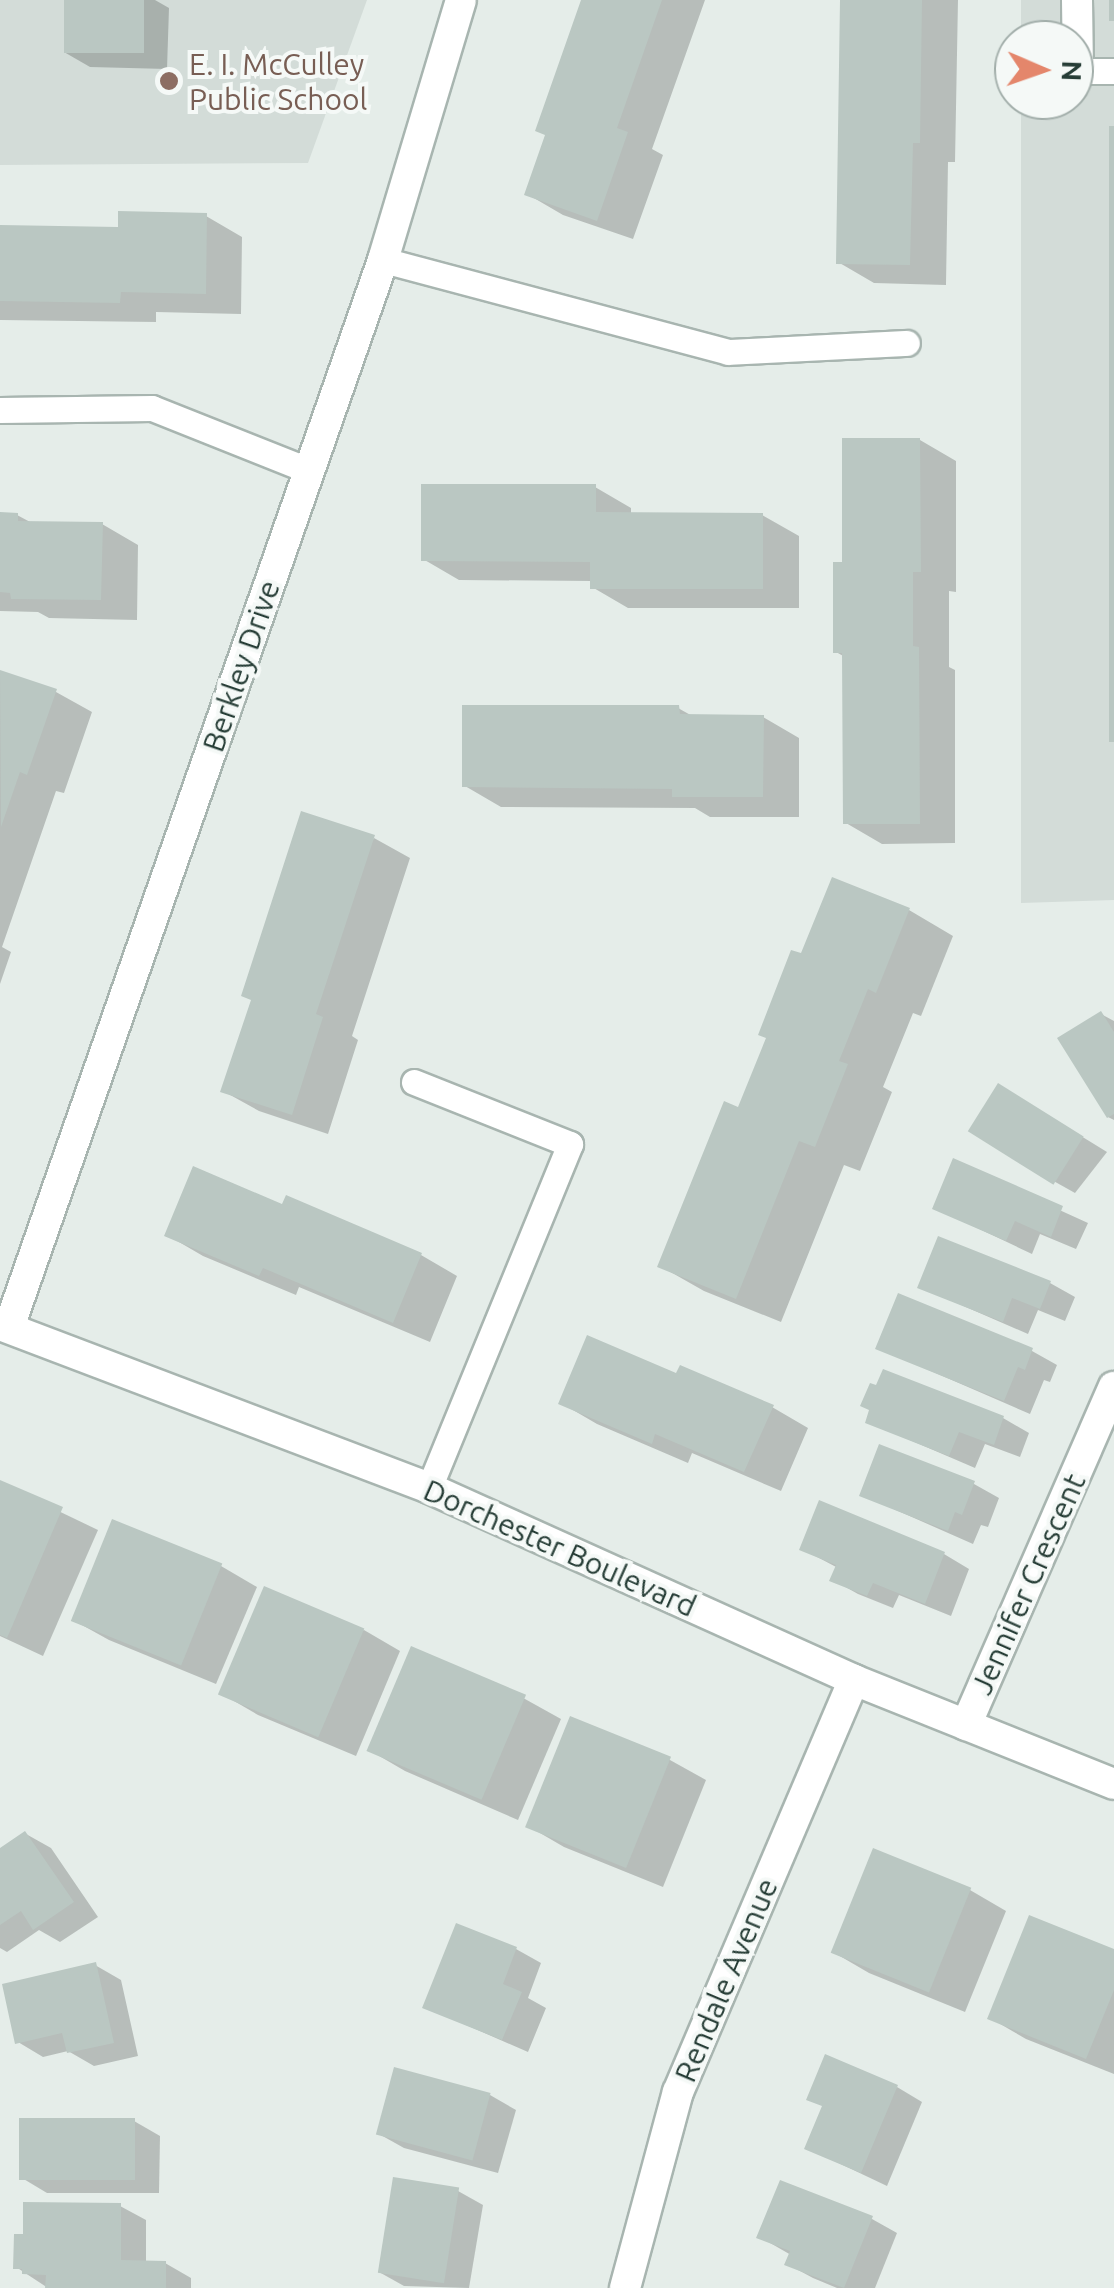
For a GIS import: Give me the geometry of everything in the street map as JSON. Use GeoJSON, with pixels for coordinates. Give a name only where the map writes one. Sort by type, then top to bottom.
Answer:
{"type":"FeatureCollection","features":[{"type":"Feature","properties":{"kind":"street","name":"Berkley Drive"},"geometry":{"type":"LineString","coordinates":[[4,1326],[383,260],[461,0]]}},
{"type":"Feature","properties":{"kind":"street","name":"Dorchester Boulevard"},"geometry":{"type":"LineString","coordinates":[[4,1326],[429,1488],[854,1680],[1114,1784]]}},
{"type":"Feature","properties":{"kind":"street","name":"Jennifer Crescent"},"geometry":{"type":"LineString","coordinates":[[966,1725],[1114,1388]]}},
{"type":"Feature","properties":{"kind":"street","name":"Rendale Avenue"},"geometry":{"type":"LineString","coordinates":[[625,2288],[678,2092],[854,1680]]}},
{"type":"Feature","properties":{"kind":"lane"},"geometry":{"type":"LineString","coordinates":[[383,260],[728,352],[907,344]]}},
{"type":"Feature","properties":{"kind":"lane"},"geometry":{"type":"LineString","coordinates":[[0,410],[152,408],[310,470]]}},
{"type":"Feature","properties":{"kind":"lane"},"geometry":{"type":"LineString","coordinates":[[414,1082],[570,1144],[429,1488]]}},
{"type":"Feature","properties":{"kind":"shaded area","name":"E. I. McCulley Public School"},"geometry":{"type":"Polygon","coordinates":[[[0,0],[367,0],[308,163],[0,165],[0,0]]]}},
{"type":"Feature","properties":{"kind":"shaded area"},"geometry":{"type":"Polygon","coordinates":[[[1021,0],[1114,0],[1114,900],[1021,903],[1021,120],[1094,120],[1094,20],[1021,20],[1021,0]]]}},
{"type":"Feature","properties":{"kind":"building"},"geometry":{"type":"Polygon","coordinates":[[[64,0],[144,0],[144,53],[64,53],[64,0]]]}},
{"type":"Feature","properties":{"kind":"building"},"geometry":{"type":"Polygon","coordinates":[[[581,0],[662,0],[617,128],[628,132],[597,221],[524,195],[545,135],[535,131],[581,0]]]}},
{"type":"Feature","properties":{"kind":"building"},"geometry":{"type":"Polygon","coordinates":[[[840,0],[922,0],[920,143],[913,143],[910,265],[836,264],[840,0]]]}},
{"type":"Feature","properties":{"kind":"building"},"geometry":{"type":"Polygon","coordinates":[[[1109,0],[1114,0],[1114,21],[1109,21],[1109,0]]]}},
{"type":"Feature","properties":{"kind":"building"},"geometry":{"type":"Polygon","coordinates":[[[1109,126],[1114,126],[1114,742],[1109,742],[1109,126]]]}},
{"type":"Feature","properties":{"kind":"building"},"geometry":{"type":"Polygon","coordinates":[[[118,211],[207,213],[206,294],[121,292],[120,303],[0,301],[0,225],[118,227],[118,211]]]}},
{"type":"Feature","properties":{"kind":"building"},"geometry":{"type":"Polygon","coordinates":[[[842,438],[920,438],[921,572],[913,572],[913,646],[919,647],[920,824],[843,824],[842,653],[833,653],[833,562],[842,562],[842,438]]]}},
{"type":"Feature","properties":{"kind":"building"},"geometry":{"type":"Polygon","coordinates":[[[421,484],[596,484],[596,512],[763,513],[763,589],[590,589],[590,562],[421,561],[421,484]]]}},
{"type":"Feature","properties":{"kind":"building"},"geometry":{"type":"Polygon","coordinates":[[[0,512],[18,513],[18,521],[103,522],[101,600],[11,599],[10,593],[0,592],[0,512]]]}},
{"type":"Feature","properties":{"kind":"building"},"geometry":{"type":"Polygon","coordinates":[[[0,670],[57,689],[27,775],[20,772],[1,827],[0,670]]]}},
{"type":"Feature","properties":{"kind":"building"},"geometry":{"type":"Polygon","coordinates":[[[462,705],[679,705],[680,714],[764,715],[763,797],[672,797],[672,789],[462,787],[462,705]]]}},
{"type":"Feature","properties":{"kind":"building"},"geometry":{"type":"Polygon","coordinates":[[[301,811],[375,835],[316,1014],[323,1017],[292,1115],[220,1092],[251,1000],[241,996],[301,811]]]}},
{"type":"Feature","properties":{"kind":"building"},"geometry":{"type":"Polygon","coordinates":[[[832,877],[910,908],[876,993],[868,989],[839,1061],[848,1064],[815,1147],[799,1141],[736,1299],[657,1267],[724,1101],[738,1107],[766,1038],[758,1035],[791,950],[801,953],[832,877]]]}},
{"type":"Feature","properties":{"kind":"building"},"geometry":{"type":"Polygon","coordinates":[[[1101,1011],[1114,1032],[1114,1114],[1107,1118],[1057,1038],[1101,1011]]]}},
{"type":"Feature","properties":{"kind":"building"},"geometry":{"type":"Polygon","coordinates":[[[998,1083],[1084,1137],[1053,1185],[968,1131],[998,1083]]]}},
{"type":"Feature","properties":{"kind":"building"},"geometry":{"type":"Polygon","coordinates":[[[953,1158],[1063,1206],[1051,1237],[1015,1221],[1006,1241],[932,1209],[953,1158]]]}},
{"type":"Feature","properties":{"kind":"building"},"geometry":{"type":"Polygon","coordinates":[[[193,1166],[282,1204],[286,1195],[422,1253],[393,1323],[263,1268],[259,1276],[164,1236],[193,1166]]]}},
{"type":"Feature","properties":{"kind":"building"},"geometry":{"type":"Polygon","coordinates":[[[938,1236],[1051,1281],[1040,1309],[1012,1298],[1003,1322],[917,1288],[938,1236]]]}},
{"type":"Feature","properties":{"kind":"building"},"geometry":{"type":"Polygon","coordinates":[[[898,1293],[1033,1348],[1025,1370],[1018,1367],[1004,1401],[875,1349],[898,1293]]]}},
{"type":"Feature","properties":{"kind":"building"},"geometry":{"type":"Polygon","coordinates":[[[587,1335],[676,1373],[680,1365],[774,1405],[744,1472],[655,1434],[652,1444],[558,1404],[587,1335]]]}},
{"type":"Feature","properties":{"kind":"building"},"geometry":{"type":"Polygon","coordinates":[[[883,1369],[1004,1416],[994,1445],[959,1432],[949,1456],[865,1423],[869,1410],[860,1406],[870,1383],[876,1385],[883,1369]]]}},
{"type":"Feature","properties":{"kind":"building"},"geometry":{"type":"Polygon","coordinates":[[[879,1444],[975,1481],[962,1515],[955,1512],[948,1531],[859,1496],[879,1444]]]}},
{"type":"Feature","properties":{"kind":"building"},"geometry":{"type":"Polygon","coordinates":[[[0,1480],[63,1507],[7,1638],[0,1635],[0,1480]]]}},
{"type":"Feature","properties":{"kind":"building"},"geometry":{"type":"Polygon","coordinates":[[[819,1500],[945,1552],[925,1604],[873,1583],[867,1596],[829,1581],[836,1565],[799,1550],[819,1500]]]}},
{"type":"Feature","properties":{"kind":"building"},"geometry":{"type":"Polygon","coordinates":[[[112,1519],[222,1564],[181,1666],[71,1621],[112,1519]]]}},
{"type":"Feature","properties":{"kind":"building"},"geometry":{"type":"Polygon","coordinates":[[[264,1586],[364,1629],[318,1737],[218,1695],[264,1586]]]}},
{"type":"Feature","properties":{"kind":"building"},"geometry":{"type":"Polygon","coordinates":[[[411,1646],[526,1695],[482,1800],[366,1751],[411,1646]]]}},
{"type":"Feature","properties":{"kind":"building"},"geometry":{"type":"Polygon","coordinates":[[[570,1716],[671,1757],[626,1868],[525,1827],[570,1716]]]}},
{"type":"Feature","properties":{"kind":"building"},"geometry":{"type":"Polygon","coordinates":[[[25,1831],[74,1902],[33,1930],[21,1911],[0,1925],[0,1848],[25,1831]]]}},
{"type":"Feature","properties":{"kind":"building"},"geometry":{"type":"Polygon","coordinates":[[[873,1848],[971,1888],[929,1992],[831,1953],[873,1848]]]}},
{"type":"Feature","properties":{"kind":"building"},"geometry":{"type":"Polygon","coordinates":[[[1029,1915],[1114,1949],[1114,1990],[1086,2059],[987,2019],[1029,1915]]]}},
{"type":"Feature","properties":{"kind":"building"},"geometry":{"type":"Polygon","coordinates":[[[456,1923],[517,1947],[503,1984],[522,1992],[502,2040],[422,2008],[456,1923]]]}},
{"type":"Feature","properties":{"kind":"building"},"geometry":{"type":"Polygon","coordinates":[[[96,1962],[114,2043],[67,2053],[62,2033],[15,2044],[2,1984],[96,1962]]]}},
{"type":"Feature","properties":{"kind":"building"},"geometry":{"type":"Polygon","coordinates":[[[825,2054],[898,2085],[861,2173],[804,2149],[822,2106],[806,2100],[825,2054]]]}},
{"type":"Feature","properties":{"kind":"building"},"geometry":{"type":"Polygon","coordinates":[[[394,2067],[491,2093],[472,2160],[376,2135],[394,2067]]]}},
{"type":"Feature","properties":{"kind":"building"},"geometry":{"type":"Polygon","coordinates":[[[19,2118],[135,2118],[135,2180],[19,2180],[19,2118]]]}},
{"type":"Feature","properties":{"kind":"building"},"geometry":{"type":"Polygon","coordinates":[[[393,2177],[459,2187],[444,2283],[378,2273],[393,2177]]]}},
{"type":"Feature","properties":{"kind":"building"},"geometry":{"type":"Polygon","coordinates":[[[780,2180],[873,2216],[844,2288],[784,2265],[790,2251],[756,2238],[780,2180]]]}},
{"type":"Feature","properties":{"kind":"building"},"geometry":{"type":"Polygon","coordinates":[[[23,2202],[121,2203],[121,2260],[166,2261],[166,2288],[45,2288],[46,2275],[22,2274],[22,2269],[13,2269],[14,2234],[23,2234],[23,2202]]]}},
{"type":"Feature","properties":{"kind":"place","name":"E. I. McCulley Public School"},"geometry":{"type":"Point","coordinates":[169,81]}}]}
